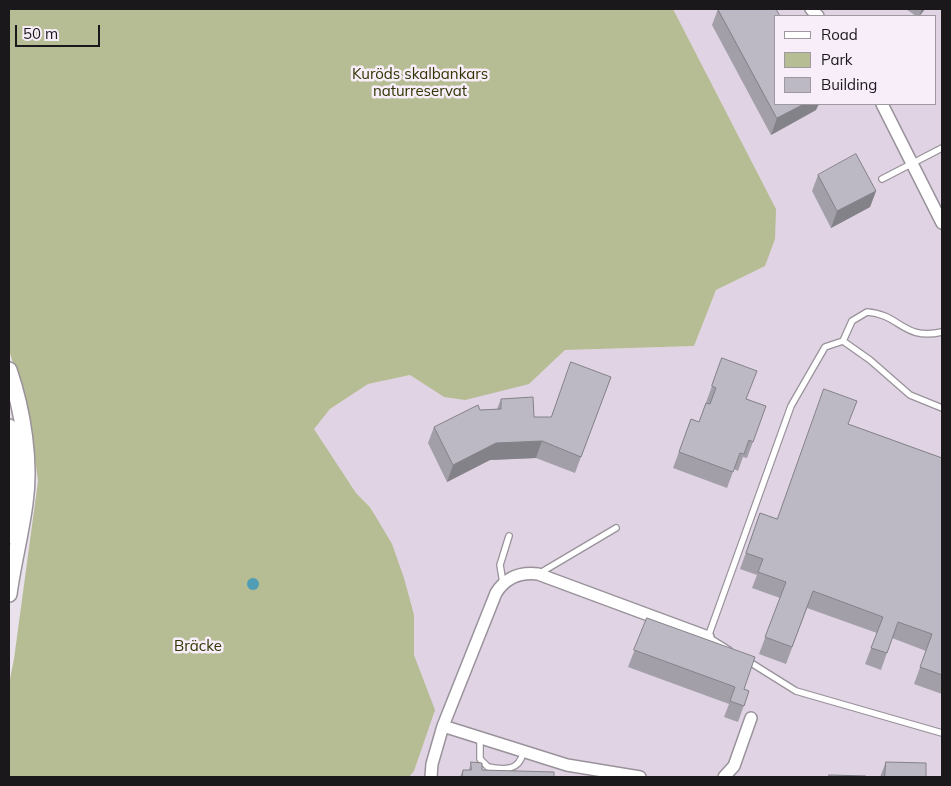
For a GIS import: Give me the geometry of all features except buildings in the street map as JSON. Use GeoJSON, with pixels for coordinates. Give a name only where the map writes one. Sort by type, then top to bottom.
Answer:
{"type":"FeatureCollection","features":[{"type":"Feature","properties":{"kind":"main road"},"geometry":{"type":"LineString","coordinates":[[9,370],[19,406],[27,472],[25,504],[13,561],[9,594]]}},
{"type":"Feature","properties":{"kind":"main road"},"geometry":{"type":"LineString","coordinates":[[9,427],[12,462],[13,561]]}},
{"type":"Feature","properties":{"kind":"street"},"geometry":{"type":"LineString","coordinates":[[882,105],[942,224]]}},
{"type":"Feature","properties":{"kind":"street"},"geometry":{"type":"LineString","coordinates":[[431,777],[432,764],[443,726],[496,593],[503,582],[526,573],[538,574],[708,637]]}},
{"type":"Feature","properties":{"kind":"street"},"geometry":{"type":"LineString","coordinates":[[724,777],[734,766],[751,718]]}},
{"type":"Feature","properties":{"kind":"street"},"geometry":{"type":"LineString","coordinates":[[443,726],[567,765],[640,777]]}},
{"type":"Feature","properties":{"kind":"lane"},"geometry":{"type":"LineString","coordinates":[[882,179],[942,148]]}},
{"type":"Feature","properties":{"kind":"lane"},"geometry":{"type":"LineString","coordinates":[[844,341],[852,320],[867,312],[886,316],[914,334],[942,332]]}},
{"type":"Feature","properties":{"kind":"lane"},"geometry":{"type":"LineString","coordinates":[[844,341],[870,360],[910,395],[942,408]]}},
{"type":"Feature","properties":{"kind":"lane"},"geometry":{"type":"LineString","coordinates":[[732,651],[708,637],[792,406],[826,347],[844,341]]}},
{"type":"Feature","properties":{"kind":"lane"},"geometry":{"type":"LineString","coordinates":[[538,574],[616,528]]}},
{"type":"Feature","properties":{"kind":"lane"},"geometry":{"type":"LineString","coordinates":[[503,582],[500,565],[509,536]]}},
{"type":"Feature","properties":{"kind":"lane"},"geometry":{"type":"LineString","coordinates":[[740,656],[796,691],[942,734]]}},
{"type":"Feature","properties":{"kind":"lane"},"geometry":{"type":"LineString","coordinates":[[480,738],[480,759],[488,767],[512,768],[519,764],[524,753]]}},
{"type":"Feature","properties":{"kind":"shaded area"},"geometry":{"type":"Polygon","coordinates":[[[673,9],[942,9],[942,777],[409,777],[414,771],[434,710],[414,655],[414,615],[371,507],[356,493],[314,429],[330,409],[368,384],[410,375],[444,397],[529,384],[565,350],[694,346],[716,290],[765,266],[776,209],[673,9]]]}},
{"type":"Feature","properties":{"kind":"green space"},"geometry":{"type":"Polygon","coordinates":[[[9,9],[673,9],[776,209],[775,239],[765,266],[716,290],[694,346],[565,350],[529,384],[465,400],[444,397],[410,375],[368,384],[330,409],[314,429],[356,493],[370,507],[392,544],[404,578],[414,615],[414,655],[435,710],[414,771],[409,777],[9,777],[9,684],[38,481],[29,416],[9,350],[9,9]]]}},
{"type":"Feature","properties":{"kind":"water"},"geometry":{"type":"Polygon","coordinates":[[[251,578],[255,578],[259,584],[255,590],[251,590],[247,586],[247,582],[251,578]]]}},
{"type":"Feature","properties":{"kind":"park label","name":"Kuröds skalbankars naturreservat"},"geometry":{"type":"Point","coordinates":[420,82]}},
{"type":"Feature","properties":{"kind":"park label","name":"Bräcke"},"geometry":{"type":"Point","coordinates":[198,646]}}]}
